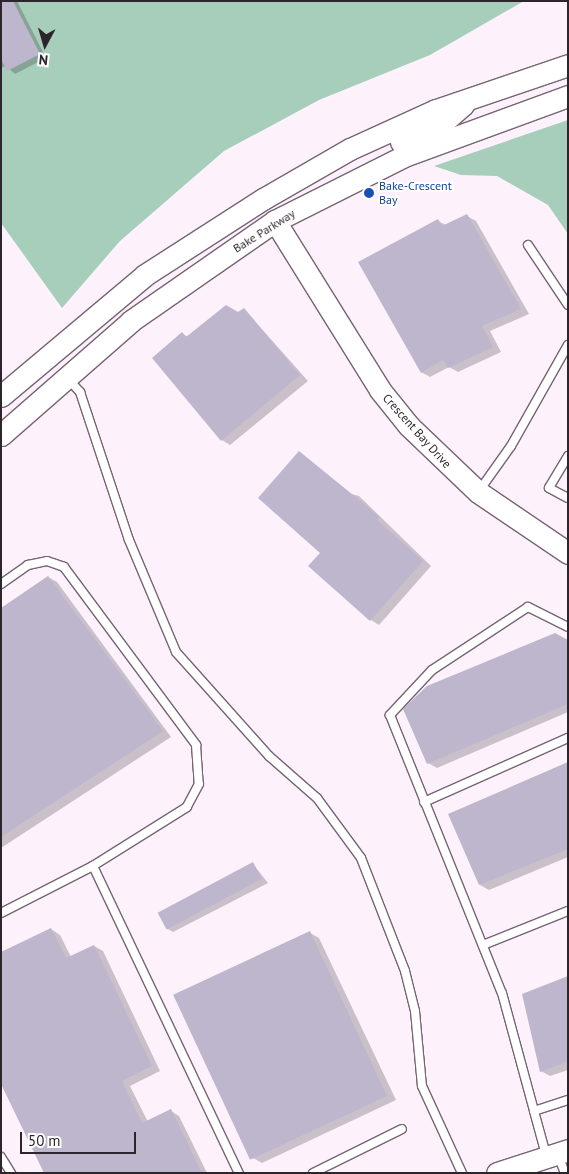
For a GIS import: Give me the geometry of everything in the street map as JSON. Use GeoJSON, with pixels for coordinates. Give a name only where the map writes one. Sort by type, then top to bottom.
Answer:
{"type":"FeatureCollection","features":[{"type":"Feature","properties":{"kind":"main road"},"geometry":{"type":"LineString","coordinates":[[1,396],[145,275],[262,199],[350,149],[469,99],[568,64]]}},
{"type":"Feature","properties":{"kind":"main road","name":"Bake Parkway"},"geometry":{"type":"LineString","coordinates":[[1,435],[131,321],[275,221],[404,156],[568,96]]}},
{"type":"Feature","properties":{"kind":"main road"},"geometry":{"type":"LineString","coordinates":[[275,221],[276,212],[303,190],[442,124],[469,99]]}},
{"type":"Feature","properties":{"kind":"main road","name":"Crescent Bay Drive"},"geometry":{"type":"LineString","coordinates":[[275,221],[380,390],[440,459],[478,492],[568,553]]}},
{"type":"Feature","properties":{"kind":"main road"},"geometry":{"type":"LineString","coordinates":[[497,1173],[557,1153]]}},
{"type":"Feature","properties":{"kind":"lane"},"geometry":{"type":"LineString","coordinates":[[528,245],[568,305]]}},
{"type":"Feature","properties":{"kind":"lane"},"geometry":{"type":"LineString","coordinates":[[478,492],[511,446],[568,345]]}},
{"type":"Feature","properties":{"kind":"lane"},"geometry":{"type":"LineString","coordinates":[[66,378],[80,392],[129,540],[176,652],[269,756],[328,811],[361,858],[405,971],[415,1011],[422,1086],[462,1173]]}},
{"type":"Feature","properties":{"kind":"lane"},"geometry":{"type":"LineString","coordinates":[[568,456],[549,488],[568,498]]}},
{"type":"Feature","properties":{"kind":"lane"},"geometry":{"type":"LineString","coordinates":[[1,584],[28,565],[47,561],[64,567],[196,745],[199,784],[187,807],[93,866],[1,913]]}},
{"type":"Feature","properties":{"kind":"lane"},"geometry":{"type":"LineString","coordinates":[[565,1173],[557,1153],[534,1111],[502,993],[390,715],[432,670],[528,607],[568,627]]}},
{"type":"Feature","properties":{"kind":"lane"},"geometry":{"type":"LineString","coordinates":[[424,802],[568,738]]}},
{"type":"Feature","properties":{"kind":"lane"},"geometry":{"type":"LineString","coordinates":[[93,866],[239,1173]]}},
{"type":"Feature","properties":{"kind":"lane"},"geometry":{"type":"LineString","coordinates":[[482,945],[568,911]]}},
{"type":"Feature","properties":{"kind":"lane"},"geometry":{"type":"LineString","coordinates":[[534,1111],[568,1100]]}},
{"type":"Feature","properties":{"kind":"lane"},"geometry":{"type":"LineString","coordinates":[[313,1173],[402,1130]]}},
{"type":"Feature","properties":{"kind":"lane"},"geometry":{"type":"LineString","coordinates":[[1,1157],[11,1173]]}},
{"type":"Feature","properties":{"kind":"green space"},"geometry":{"type":"Polygon","coordinates":[[[1,1],[524,1],[430,55],[319,100],[224,151],[120,241],[62,308],[1,223],[1,1]]]}},
{"type":"Feature","properties":{"kind":"green space"},"geometry":{"type":"Polygon","coordinates":[[[568,120],[568,234],[548,205],[497,176],[461,175],[434,166],[568,120]]]}},
{"type":"Feature","properties":{"kind":"building"},"geometry":{"type":"Polygon","coordinates":[[[1,1],[13,1],[40,54],[7,71],[1,59],[1,1]]]}},
{"type":"Feature","properties":{"kind":"building"},"geometry":{"type":"Polygon","coordinates":[[[467,214],[521,309],[482,326],[493,347],[448,368],[443,360],[421,373],[358,262],[438,219],[442,226],[467,214]]]}},
{"type":"Feature","properties":{"kind":"building"},"geometry":{"type":"Polygon","coordinates":[[[226,305],[238,312],[244,308],[300,375],[221,441],[152,358],[182,332],[186,337],[226,305]]]}},
{"type":"Feature","properties":{"kind":"building"},"geometry":{"type":"Polygon","coordinates":[[[299,451],[380,517],[377,520],[423,561],[370,621],[308,566],[320,553],[258,498],[299,451]]]}},
{"type":"Feature","properties":{"kind":"building"},"geometry":{"type":"Polygon","coordinates":[[[48,576],[163,731],[1,837],[1,608],[48,576]]]}},
{"type":"Feature","properties":{"kind":"building"},"geometry":{"type":"Polygon","coordinates":[[[555,633],[568,640],[568,704],[427,764],[403,709],[427,686],[555,633]]]}},
{"type":"Feature","properties":{"kind":"building"},"geometry":{"type":"Polygon","coordinates":[[[568,762],[568,849],[479,885],[448,814],[568,762]]]}},
{"type":"Feature","properties":{"kind":"building"},"geometry":{"type":"Polygon","coordinates":[[[253,862],[262,879],[167,929],[158,913],[253,862]]]}},
{"type":"Feature","properties":{"kind":"building"},"geometry":{"type":"Polygon","coordinates":[[[51,928],[66,958],[94,945],[152,1066],[122,1081],[142,1123],[171,1109],[202,1173],[44,1173],[1,1084],[1,952],[51,928]]]}},
{"type":"Feature","properties":{"kind":"building"},"geometry":{"type":"Polygon","coordinates":[[[310,931],[387,1096],[250,1160],[173,995],[310,931]]]}},
{"type":"Feature","properties":{"kind":"building"},"geometry":{"type":"Polygon","coordinates":[[[568,976],[568,1061],[540,1072],[522,994],[568,976]]]}},
{"type":"Feature","properties":{"kind":"place","name":"Bake-Crescent Bay"},"geometry":{"type":"Point","coordinates":[369,193]}}]}
